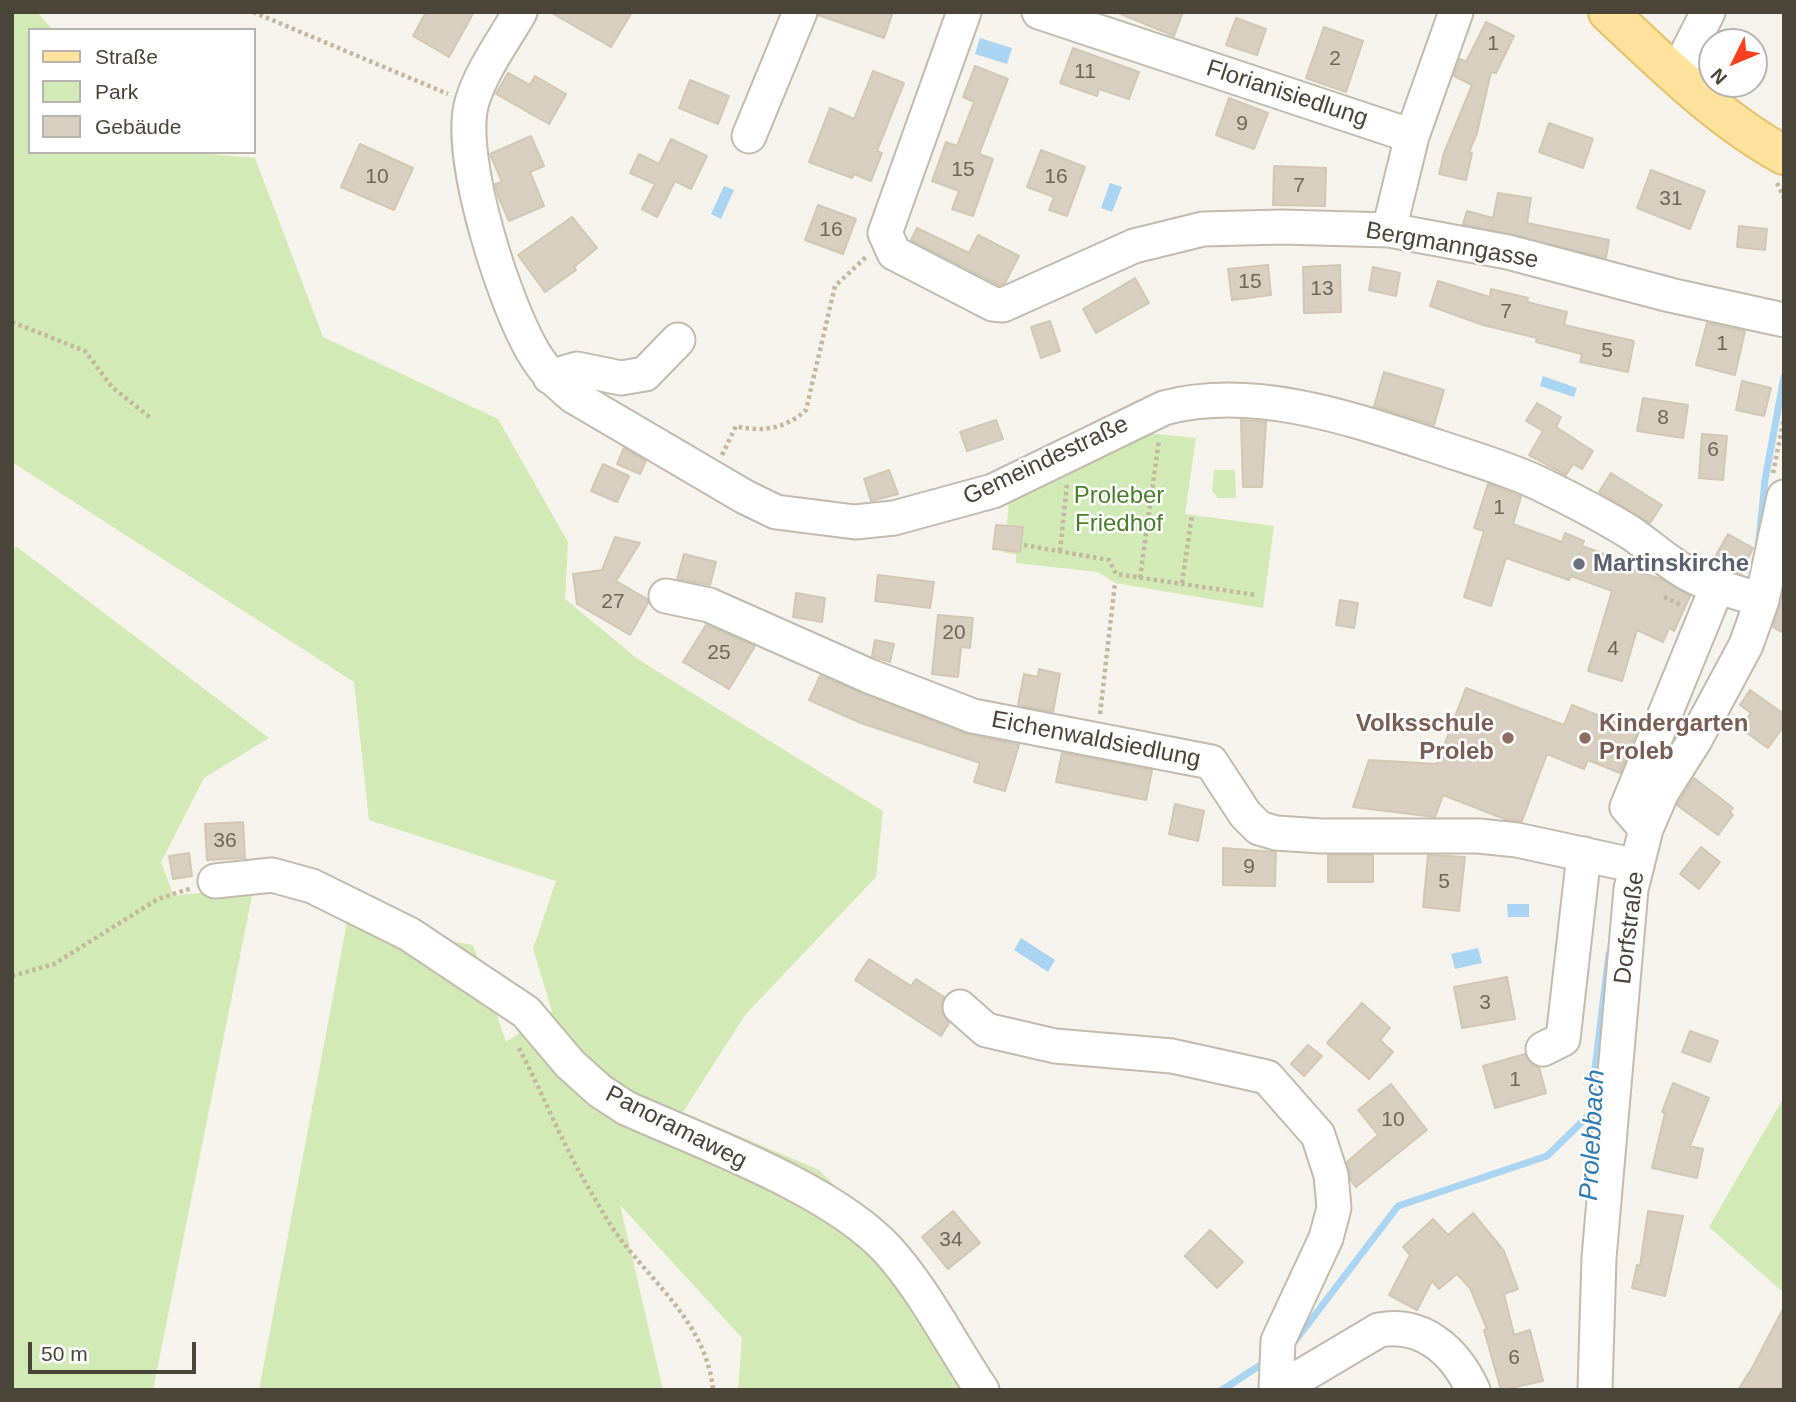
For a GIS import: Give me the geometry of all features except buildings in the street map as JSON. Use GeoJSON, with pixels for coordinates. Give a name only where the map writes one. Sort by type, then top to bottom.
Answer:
{"type":"FeatureCollection","features":[{"type":"Feature","properties":{"kind":"main road"},"geometry":{"type":"LineString","coordinates":[[1608,12],[1676,75],[1748,133],[1784,155]]}},
{"type":"Feature","properties":{"kind":"street"},"geometry":{"type":"LineString","coordinates":[[750,136],[800,12]]}},
{"type":"Feature","properties":{"kind":"street"},"geometry":{"type":"LineString","coordinates":[[894,253],[885,233],[964,12]]}},
{"type":"Feature","properties":{"kind":"street","name":"Florianisiedlung"},"geometry":{"type":"LineString","coordinates":[[1039,12],[1412,135]]}},
{"type":"Feature","properties":{"kind":"street"},"geometry":{"type":"LineString","coordinates":[[1389,230],[1412,135],[1456,12]]}},
{"type":"Feature","properties":{"kind":"street"},"geometry":{"type":"LineString","coordinates":[[1676,75],[1708,12]]}},
{"type":"Feature","properties":{"kind":"street","name":"Gemeindestraße"},"geometry":{"type":"LineString","coordinates":[[519,13],[471,103],[470,137],[476,188],[496,264],[535,355],[550,377],[573,396],[710,477],[776,512],[874,522],[993,491],[1141,417],[1192,401],[1216,399],[1306,409],[1402,435],[1538,483],[1631,533],[1688,574],[1742,594]]}},
{"type":"Feature","properties":{"kind":"street","name":"Bergmanngasse"},"geometry":{"type":"LineString","coordinates":[[894,253],[981,298],[1003,305],[1134,247],[1203,229],[1282,227],[1389,230],[1508,253],[1670,295],[1783,319]]}},
{"type":"Feature","properties":{"kind":"street"},"geometry":{"type":"LineString","coordinates":[[550,377],[577,369],[621,378],[645,374],[678,340]]}},
{"type":"Feature","properties":{"kind":"street","name":"Dorfstraße"},"geometry":{"type":"LineString","coordinates":[[1595,1390],[1599,1258],[1631,889],[1611,860],[1646,829],[1662,792],[1695,740],[1746,645],[1742,594],[1782,509]]}},
{"type":"Feature","properties":{"kind":"street"},"geometry":{"type":"LineString","coordinates":[[1646,829],[1627,807],[1742,594]]}},
{"type":"Feature","properties":{"kind":"street","name":"Eichenwaldsiedlung"},"geometry":{"type":"LineString","coordinates":[[666,596],[709,605],[869,676],[973,716],[1211,762],[1223,776],[1245,814],[1259,828],[1276,833],[1321,836],[1479,836],[1517,840],[1611,860]]}},
{"type":"Feature","properties":{"kind":"street"},"geometry":{"type":"LineString","coordinates":[[1542,1049],[1563,1039],[1611,860]]}},
{"type":"Feature","properties":{"kind":"street","name":"Panoramaweg"},"geometry":{"type":"LineString","coordinates":[[215,881],[272,875],[312,886],[409,934],[526,1012],[570,1065],[618,1102],[812,1195],[854,1219],[886,1248],[914,1282],[982,1390]]}},
{"type":"Feature","properties":{"kind":"street"},"geometry":{"type":"LineString","coordinates":[[960,1007],[986,1030],[1055,1046],[1172,1056],[1268,1077],[1318,1135],[1331,1175],[1334,1208],[1326,1238],[1278,1341],[1277,1385],[1379,1330],[1397,1326],[1420,1331],[1446,1349],[1464,1371],[1473,1390]]}},
{"type":"Feature","properties":{"kind":"path"},"geometry":{"type":"LineString","coordinates":[[253,12],[319,38],[368,63],[471,103]]}},
{"type":"Feature","properties":{"kind":"path"},"geometry":{"type":"LineString","coordinates":[[710,477],[736,426],[747,429],[776,427],[792,423],[806,410],[835,286],[850,268],[868,256],[894,253]]}},
{"type":"Feature","properties":{"kind":"path"},"geometry":{"type":"LineString","coordinates":[[12,322],[85,351],[112,387],[152,419]]}},
{"type":"Feature","properties":{"kind":"path"},"geometry":{"type":"LineString","coordinates":[[1140,578],[1159,434]]}},
{"type":"Feature","properties":{"kind":"path"},"geometry":{"type":"LineString","coordinates":[[1060,551],[1069,464],[1065,456]]}},
{"type":"Feature","properties":{"kind":"path"},"geometry":{"type":"LineString","coordinates":[[1182,584],[1192,515]]}},
{"type":"Feature","properties":{"kind":"path"},"geometry":{"type":"LineString","coordinates":[[1024,545],[1110,560],[1116,574],[1256,595]]}},
{"type":"Feature","properties":{"kind":"path"},"geometry":{"type":"LineString","coordinates":[[1097,739],[1115,583]]}},
{"type":"Feature","properties":{"kind":"path"},"geometry":{"type":"LineString","coordinates":[[13,977],[54,964],[158,899],[215,881]]}},
{"type":"Feature","properties":{"kind":"path"},"geometry":{"type":"LineString","coordinates":[[517,1045],[590,1192],[617,1234],[693,1328],[707,1359],[713,1390]]}},
{"type":"Feature","properties":{"kind":"green space"},"geometry":{"type":"Polygon","coordinates":[[[12,12],[37,12],[51,28],[28,28],[28,154],[209,154],[255,158],[323,337],[498,419],[568,542],[565,599],[639,660],[883,811],[876,877],[745,1015],[683,1112],[819,1170],[944,1295],[976,1390],[738,1390],[742,1338],[620,1205],[663,1390],[259,1390],[347,922],[473,945],[506,1042],[552,1011],[533,949],[556,881],[369,820],[354,682],[12,462],[12,12]]]}},
{"type":"Feature","properties":{"kind":"green space","name":"Proleber Friedhof"},"geometry":{"type":"Polygon","coordinates":[[[1127,431],[1196,438],[1185,514],[1274,526],[1263,608],[1115,583],[1098,572],[1016,563],[1016,554],[1004,553],[1010,491],[1127,431]]]}},
{"type":"Feature","properties":{"kind":"green space"},"geometry":{"type":"Polygon","coordinates":[[[1214,470],[1235,470],[1236,498],[1218,498],[1212,491],[1214,470]]]}},
{"type":"Feature","properties":{"kind":"green space"},"geometry":{"type":"Polygon","coordinates":[[[17,547],[269,738],[204,778],[161,862],[174,896],[254,886],[153,1390],[12,1390],[12,548],[17,547]]]}},
{"type":"Feature","properties":{"kind":"green space"},"geometry":{"type":"Polygon","coordinates":[[[1784,1097],[1784,1293],[1709,1227],[1784,1097]]]}},
{"type":"Feature","properties":{"kind":"water"},"geometry":{"type":"Polygon","coordinates":[[[980,38],[1012,48],[1007,64],[975,54],[980,38]]]}},
{"type":"Feature","properties":{"kind":"water"},"geometry":{"type":"Polygon","coordinates":[[[1110,183],[1122,187],[1112,212],[1101,208],[1110,183]]]}},
{"type":"Feature","properties":{"kind":"water"},"geometry":{"type":"Polygon","coordinates":[[[724,186],[734,190],[721,219],[711,214],[724,186]]]}},
{"type":"Feature","properties":{"kind":"water"},"geometry":{"type":"Polygon","coordinates":[[[1543,376],[1577,388],[1574,397],[1540,386],[1543,376]]]}},
{"type":"Feature","properties":{"kind":"water"},"geometry":{"type":"Polygon","coordinates":[[[1507,904],[1529,904],[1529,917],[1508,917],[1507,904]]]}},
{"type":"Feature","properties":{"kind":"water"},"geometry":{"type":"Polygon","coordinates":[[[1021,938],[1055,960],[1048,972],[1014,950],[1021,938]]]}},
{"type":"Feature","properties":{"kind":"water"},"geometry":{"type":"Polygon","coordinates":[[[1478,948],[1482,963],[1455,969],[1451,954],[1478,948]]]}},
{"type":"Feature","properties":{"kind":"waterway","name":"Prolebbach"},"geometry":{"type":"LineString","coordinates":[[1759,541],[1765,480],[1784,377]]}},
{"type":"Feature","properties":{"kind":"waterway","name":"Prolebbach"},"geometry":{"type":"LineString","coordinates":[[1591,1165],[1592,1094],[1609,954]]}},
{"type":"Feature","properties":{"kind":"waterway"},"geometry":{"type":"LineString","coordinates":[[1295,1341],[1398,1206],[1547,1156],[1592,1112]]}},
{"type":"Feature","properties":{"kind":"waterway"},"geometry":{"type":"LineString","coordinates":[[1222,1390],[1268,1360]]}},
{"type":"Feature","properties":{"kind":"place","name":"Martinskirche"},"geometry":{"type":"Point","coordinates":[1579,564]}},
{"type":"Feature","properties":{"kind":"place","name":"Volksschule Proleb"},"geometry":{"type":"Point","coordinates":[1508,738]}},
{"type":"Feature","properties":{"kind":"place","name":"Kindergarten Proleb"},"geometry":{"type":"Point","coordinates":[1585,738]}}]}
